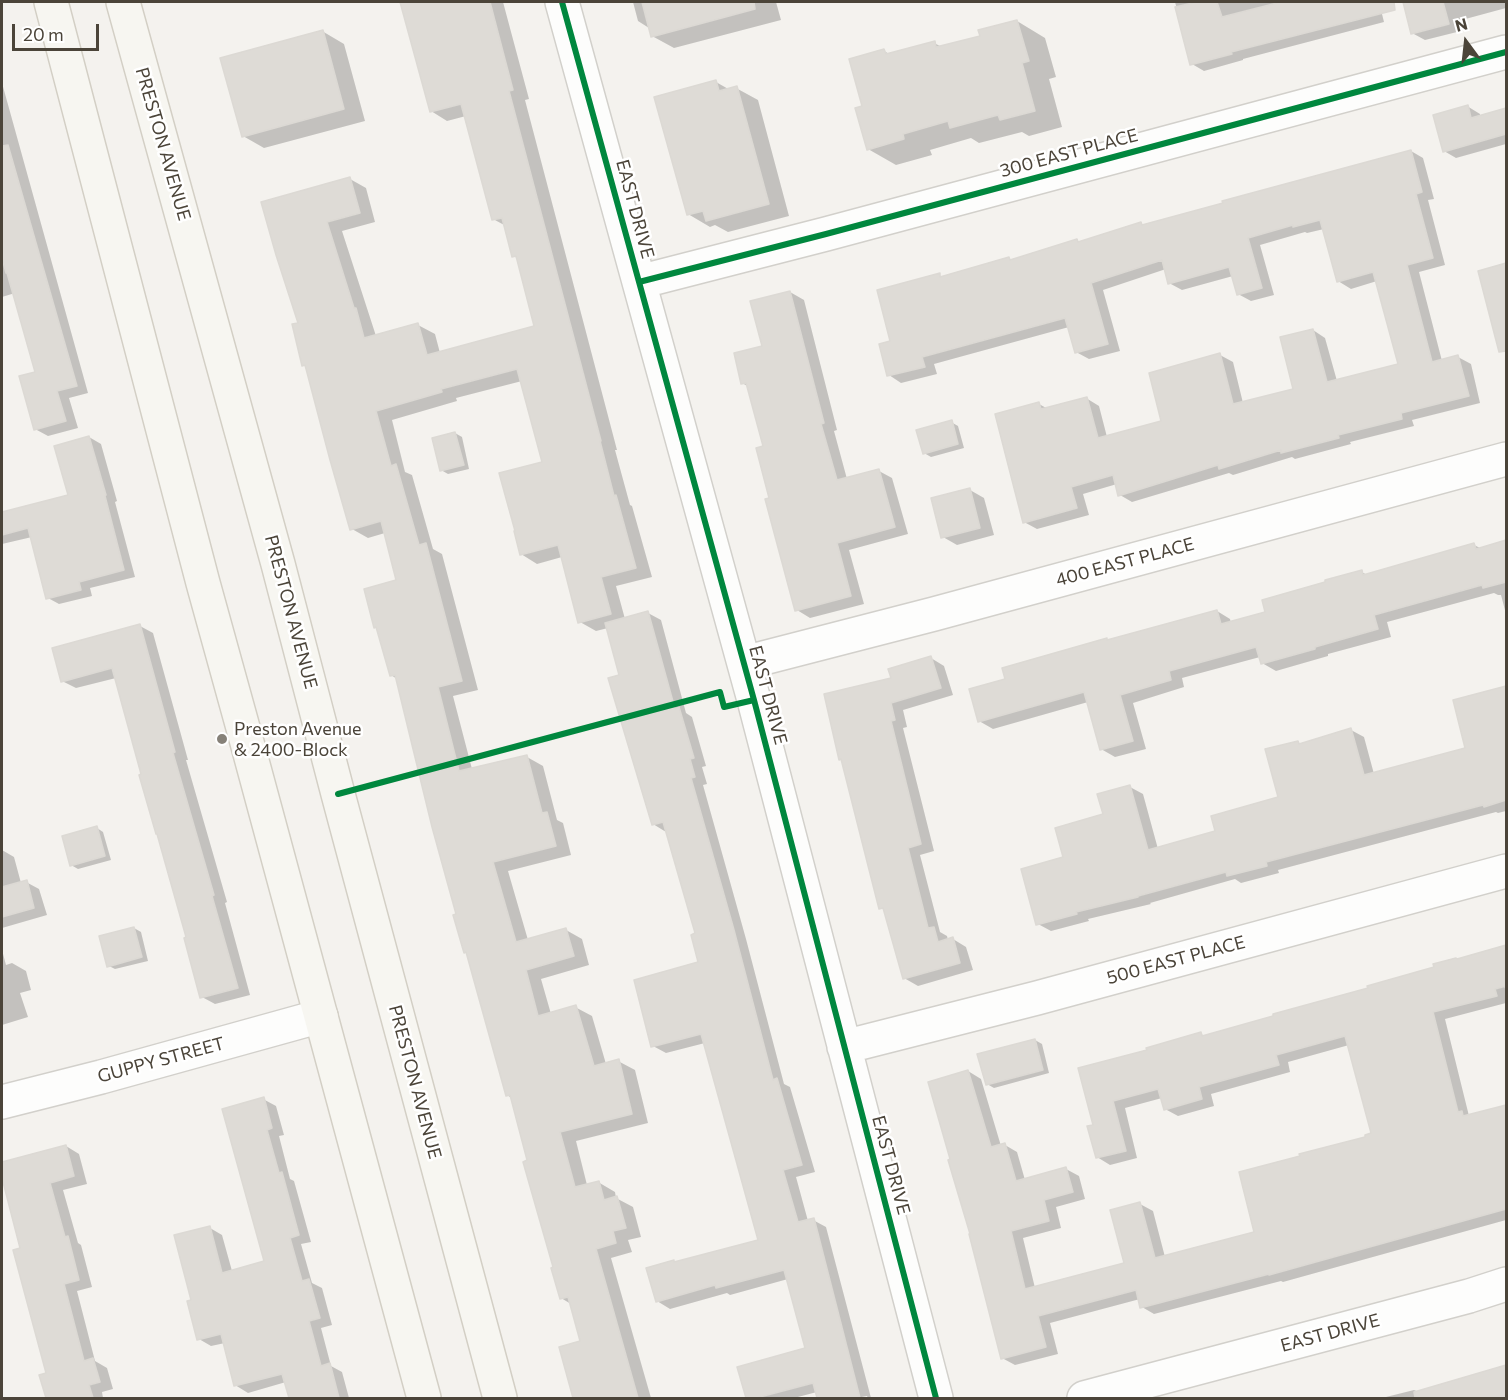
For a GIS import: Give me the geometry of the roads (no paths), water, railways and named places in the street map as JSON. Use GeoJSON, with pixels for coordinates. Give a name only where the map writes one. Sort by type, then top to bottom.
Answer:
{"type":"FeatureCollection","features":[{"type":"Feature","properties":{"kind":"main road"},"geometry":{"type":"LineString","coordinates":[[51,2],[203,583],[424,1398]]}},
{"type":"Feature","properties":{"kind":"main road","name":"PRESTON AVENUE"},"geometry":{"type":"LineString","coordinates":[[123,2],[278,564],[500,1398]]}},
{"type":"Feature","properties":{"kind":"street","name":"EAST DRIVE"},"geometry":{"type":"LineString","coordinates":[[562,2],[744,663],[936,1398]]}},
{"type":"Feature","properties":{"kind":"street","name":"300 EAST PLACE"},"geometry":{"type":"LineString","coordinates":[[639,282],[1506,52]]}},
{"type":"Feature","properties":{"kind":"street","name":"400 EAST PLACE"},"geometry":{"type":"LineString","coordinates":[[744,663],[934,614],[1506,459]]}},
{"type":"Feature","properties":{"kind":"street","name":"500 EAST PLACE"},"geometry":{"type":"LineString","coordinates":[[844,1047],[1037,998],[1506,871]]}},
{"type":"Feature","properties":{"kind":"street","name":"GUPPY STREET"},"geometry":{"type":"LineString","coordinates":[[2,1102],[321,1016]]}},
{"type":"Feature","properties":{"kind":"street","name":"EAST DRIVE"},"geometry":{"type":"LineString","coordinates":[[1084,1398],[1506,1284]]}},
{"type":"Feature","properties":{"kind":"place","name":"Preston Avenue & 2400-Block"},"geometry":{"type":"Point","coordinates":[222,739]}}]}
